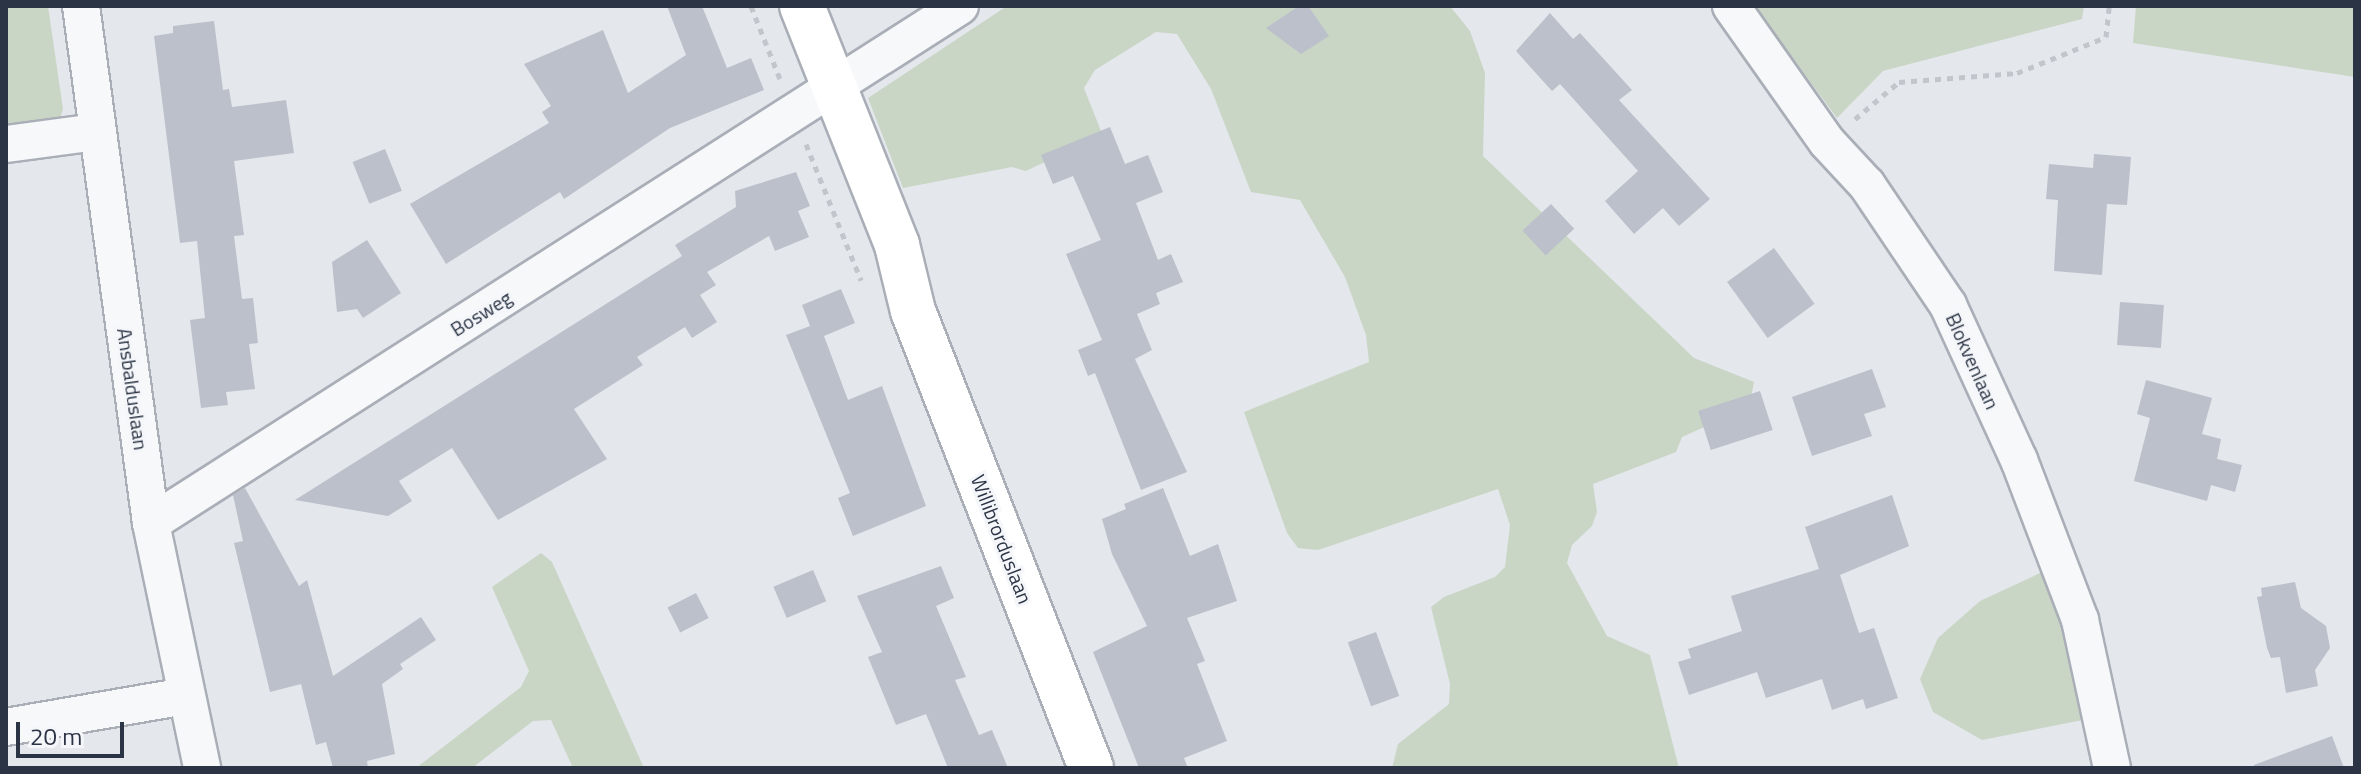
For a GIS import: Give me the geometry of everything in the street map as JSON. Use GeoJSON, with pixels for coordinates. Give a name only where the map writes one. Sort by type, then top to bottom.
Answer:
{"type":"FeatureCollection","features":[{"type":"Feature","properties":{"kind":"main road","name":"Willibrorduslaan"},"geometry":{"type":"LineString","coordinates":[[773,6],[824,96]]}},
{"type":"Feature","properties":{"kind":"main road","name":"Willibrorduslaan"},"geometry":{"type":"LineString","coordinates":[[802,6],[855,218],[913,311],[1091,768]]}},
{"type":"Feature","properties":{"kind":"street","name":"Ansbalduslaan"},"geometry":{"type":"LineString","coordinates":[[81,6],[151,523],[202,768]]}},
{"type":"Feature","properties":{"kind":"street","name":"Bosweg"},"geometry":{"type":"LineString","coordinates":[[151,523],[824,96],[960,6]]}},
{"type":"Feature","properties":{"kind":"street","name":"Blokvenlaan"},"geometry":{"type":"LineString","coordinates":[[1731,6],[1827,142],[1867,185],[1948,305],[2019,460],[2080,620],[2112,768]]}},
{"type":"Feature","properties":{"kind":"street"},"geometry":{"type":"LineString","coordinates":[[6,144],[96,132]]}},
{"type":"Feature","properties":{"kind":"street"},"geometry":{"type":"LineString","coordinates":[[6,727],[185,696]]}},
{"type":"Feature","properties":{"kind":"path"},"geometry":{"type":"LineString","coordinates":[[1827,142],[1899,82],[2017,73],[2106,37],[2109,6]]}},
{"type":"Feature","properties":{"kind":"green space"},"geometry":{"type":"Polygon","coordinates":[[[6,6],[48,6],[63,109],[59,122],[6,127],[6,6]]]}},
{"type":"Feature","properties":{"kind":"green space"},"geometry":{"type":"Polygon","coordinates":[[[1007,6],[1450,6],[1470,31],[1485,73],[1483,156],[1694,358],[1754,382],[1749,407],[1682,437],[1676,452],[1593,484],[1597,512],[1592,526],[1572,545],[1567,563],[1607,636],[1650,655],[1679,768],[1392,768],[1398,744],[1449,704],[1450,684],[1431,607],[1444,597],[1495,577],[1505,567],[1510,525],[1498,489],[1318,550],[1298,548],[1287,533],[1244,412],[1369,362],[1366,335],[1345,277],[1300,200],[1251,192],[1211,89],[1177,34],[1156,32],[1095,70],[1084,88],[1101,131],[1095,138],[1026,171],[1012,167],[903,188],[868,98],[1007,6]]]}},
{"type":"Feature","properties":{"kind":"green space"},"geometry":{"type":"Polygon","coordinates":[[[1754,6],[2084,6],[2082,19],[1883,71],[1837,118],[1754,6]]]}},
{"type":"Feature","properties":{"kind":"green space"},"geometry":{"type":"Polygon","coordinates":[[[2136,6],[2355,6],[2355,77],[2133,43],[2136,6]]]}},
{"type":"Feature","properties":{"kind":"green space"},"geometry":{"type":"Polygon","coordinates":[[[541,553],[552,562],[644,768],[573,768],[551,720],[533,721],[472,768],[416,768],[521,687],[529,671],[492,587],[541,553]]]}},
{"type":"Feature","properties":{"kind":"green space"},"geometry":{"type":"Polygon","coordinates":[[[2051,568],[2088,719],[1982,740],[1933,712],[1920,679],[1938,638],[1980,601],[2051,568]]]}},
{"type":"Feature","properties":{"kind":"building"},"geometry":{"type":"Polygon","coordinates":[[[667,6],[702,6],[727,68],[751,58],[764,90],[670,128],[564,199],[560,192],[446,264],[410,204],[549,123],[542,112],[551,106],[524,64],[603,30],[628,93],[686,55],[667,6]]]}},
{"type":"Feature","properties":{"kind":"building"},"geometry":{"type":"Polygon","coordinates":[[[1299,6],[1308,6],[1329,36],[1301,54],[1266,28],[1299,6]]]}},
{"type":"Feature","properties":{"kind":"building"},"geometry":{"type":"Polygon","coordinates":[[[1550,13],[1573,39],[1580,33],[1632,90],[1619,100],[1710,199],[1679,226],[1663,208],[1634,234],[1605,201],[1638,171],[1560,84],[1552,91],[1516,51],[1550,13]]]}},
{"type":"Feature","properties":{"kind":"building"},"geometry":{"type":"Polygon","coordinates":[[[214,21],[223,90],[229,89],[232,107],[286,100],[294,153],[234,161],[244,235],[234,236],[242,299],[253,298],[258,343],[249,344],[255,389],[226,392],[228,405],[201,408],[190,320],[205,318],[197,241],[180,243],[154,36],[173,33],[173,26],[214,21]]]}},
{"type":"Feature","properties":{"kind":"building"},"geometry":{"type":"Polygon","coordinates":[[[1110,127],[1125,164],[1148,155],[1163,192],[1136,203],[1158,260],[1171,254],[1183,282],[1156,293],[1160,304],[1137,314],[1152,350],[1135,359],[1187,472],[1141,490],[1095,373],[1088,376],[1078,350],[1102,340],[1066,254],[1101,240],[1073,176],[1053,184],[1041,155],[1110,127]]]}},
{"type":"Feature","properties":{"kind":"building"},"geometry":{"type":"Polygon","coordinates":[[[385,149],[402,191],[369,204],[353,162],[385,149]]]}},
{"type":"Feature","properties":{"kind":"building"},"geometry":{"type":"Polygon","coordinates":[[[2094,154],[2131,157],[2127,205],[2107,204],[2102,275],[2054,271],[2058,200],[2046,199],[2049,164],[2093,168],[2094,154]]]}},
{"type":"Feature","properties":{"kind":"building"},"geometry":{"type":"Polygon","coordinates":[[[796,172],[810,206],[798,211],[809,237],[775,251],[769,236],[707,272],[716,285],[700,295],[717,322],[692,338],[685,327],[637,357],[643,365],[574,409],[607,459],[498,520],[452,448],[399,481],[412,501],[388,516],[295,500],[682,256],[675,245],[736,207],[735,191],[796,172]]]}},
{"type":"Feature","properties":{"kind":"building"},"geometry":{"type":"Polygon","coordinates":[[[1551,204],[1574,229],[1546,255],[1522,231],[1551,204]]]}},
{"type":"Feature","properties":{"kind":"building"},"geometry":{"type":"Polygon","coordinates":[[[367,240],[401,293],[363,318],[357,309],[337,312],[332,262],[367,240]]]}},
{"type":"Feature","properties":{"kind":"building"},"geometry":{"type":"Polygon","coordinates":[[[1774,248],[1815,304],[1768,338],[1727,282],[1774,248]]]}},
{"type":"Feature","properties":{"kind":"building"},"geometry":{"type":"Polygon","coordinates":[[[841,289],[855,323],[824,336],[848,400],[882,386],[926,506],[853,536],[838,498],[850,493],[786,335],[810,326],[802,305],[841,289]]]}},
{"type":"Feature","properties":{"kind":"building"},"geometry":{"type":"Polygon","coordinates":[[[2120,302],[2164,305],[2161,348],[2117,345],[2120,302]]]}},
{"type":"Feature","properties":{"kind":"building"},"geometry":{"type":"Polygon","coordinates":[[[1872,369],[1886,407],[1864,414],[1872,436],[1812,456],[1792,397],[1872,369]]]}},
{"type":"Feature","properties":{"kind":"building"},"geometry":{"type":"Polygon","coordinates":[[[2146,380],[2212,398],[2202,434],[2221,439],[2217,459],[2242,465],[2235,492],[2211,485],[2207,501],[2134,481],[2150,418],[2137,414],[2146,380]]]}},
{"type":"Feature","properties":{"kind":"building"},"geometry":{"type":"Polygon","coordinates":[[[1760,391],[1773,430],[1711,450],[1698,411],[1760,391]]]}},
{"type":"Feature","properties":{"kind":"building"},"geometry":{"type":"Polygon","coordinates":[[[245,488],[299,586],[307,580],[333,676],[421,617],[436,640],[400,664],[403,669],[382,684],[395,754],[367,761],[368,768],[333,768],[326,742],[316,745],[301,684],[270,692],[234,543],[243,541],[233,495],[245,488]]]}},
{"type":"Feature","properties":{"kind":"building"},"geometry":{"type":"Polygon","coordinates":[[[1163,488],[1190,556],[1218,544],[1237,601],[1187,618],[1205,661],[1197,664],[1227,741],[1184,758],[1188,768],[1139,768],[1093,652],[1147,626],[1112,554],[1102,519],[1126,509],[1124,504],[1163,488]]]}},
{"type":"Feature","properties":{"kind":"building"},"geometry":{"type":"Polygon","coordinates":[[[1892,495],[1909,546],[1840,575],[1859,633],[1874,628],[1898,698],[1866,709],[1863,699],[1832,710],[1822,679],[1766,698],[1757,672],[1689,695],[1678,662],[1691,658],[1688,649],[1742,631],[1731,596],[1819,569],[1805,527],[1892,495]]]}},
{"type":"Feature","properties":{"kind":"building"},"geometry":{"type":"Polygon","coordinates":[[[941,566],[954,598],[936,606],[966,677],[955,680],[979,735],[992,730],[1008,768],[948,768],[926,714],[896,725],[868,657],[882,652],[857,596],[941,566]]]}},
{"type":"Feature","properties":{"kind":"building"},"geometry":{"type":"Polygon","coordinates":[[[813,570],[826,601],[787,618],[773,587],[813,570]]]}},
{"type":"Feature","properties":{"kind":"building"},"geometry":{"type":"Polygon","coordinates":[[[2295,582],[2301,608],[2326,626],[2330,648],[2315,670],[2318,686],[2286,693],[2280,657],[2271,658],[2267,648],[2257,597],[2262,596],[2261,588],[2295,582]]]}},
{"type":"Feature","properties":{"kind":"building"},"geometry":{"type":"Polygon","coordinates":[[[696,593],[709,618],[680,632],[667,608],[696,593]]]}},
{"type":"Feature","properties":{"kind":"building"},"geometry":{"type":"Polygon","coordinates":[[[1376,632],[1399,696],[1371,706],[1348,642],[1376,632]]]}},
{"type":"Feature","properties":{"kind":"building"},"geometry":{"type":"Polygon","coordinates":[[[2332,736],[2344,768],[2254,768],[2254,765],[2332,736]]]}}]}
